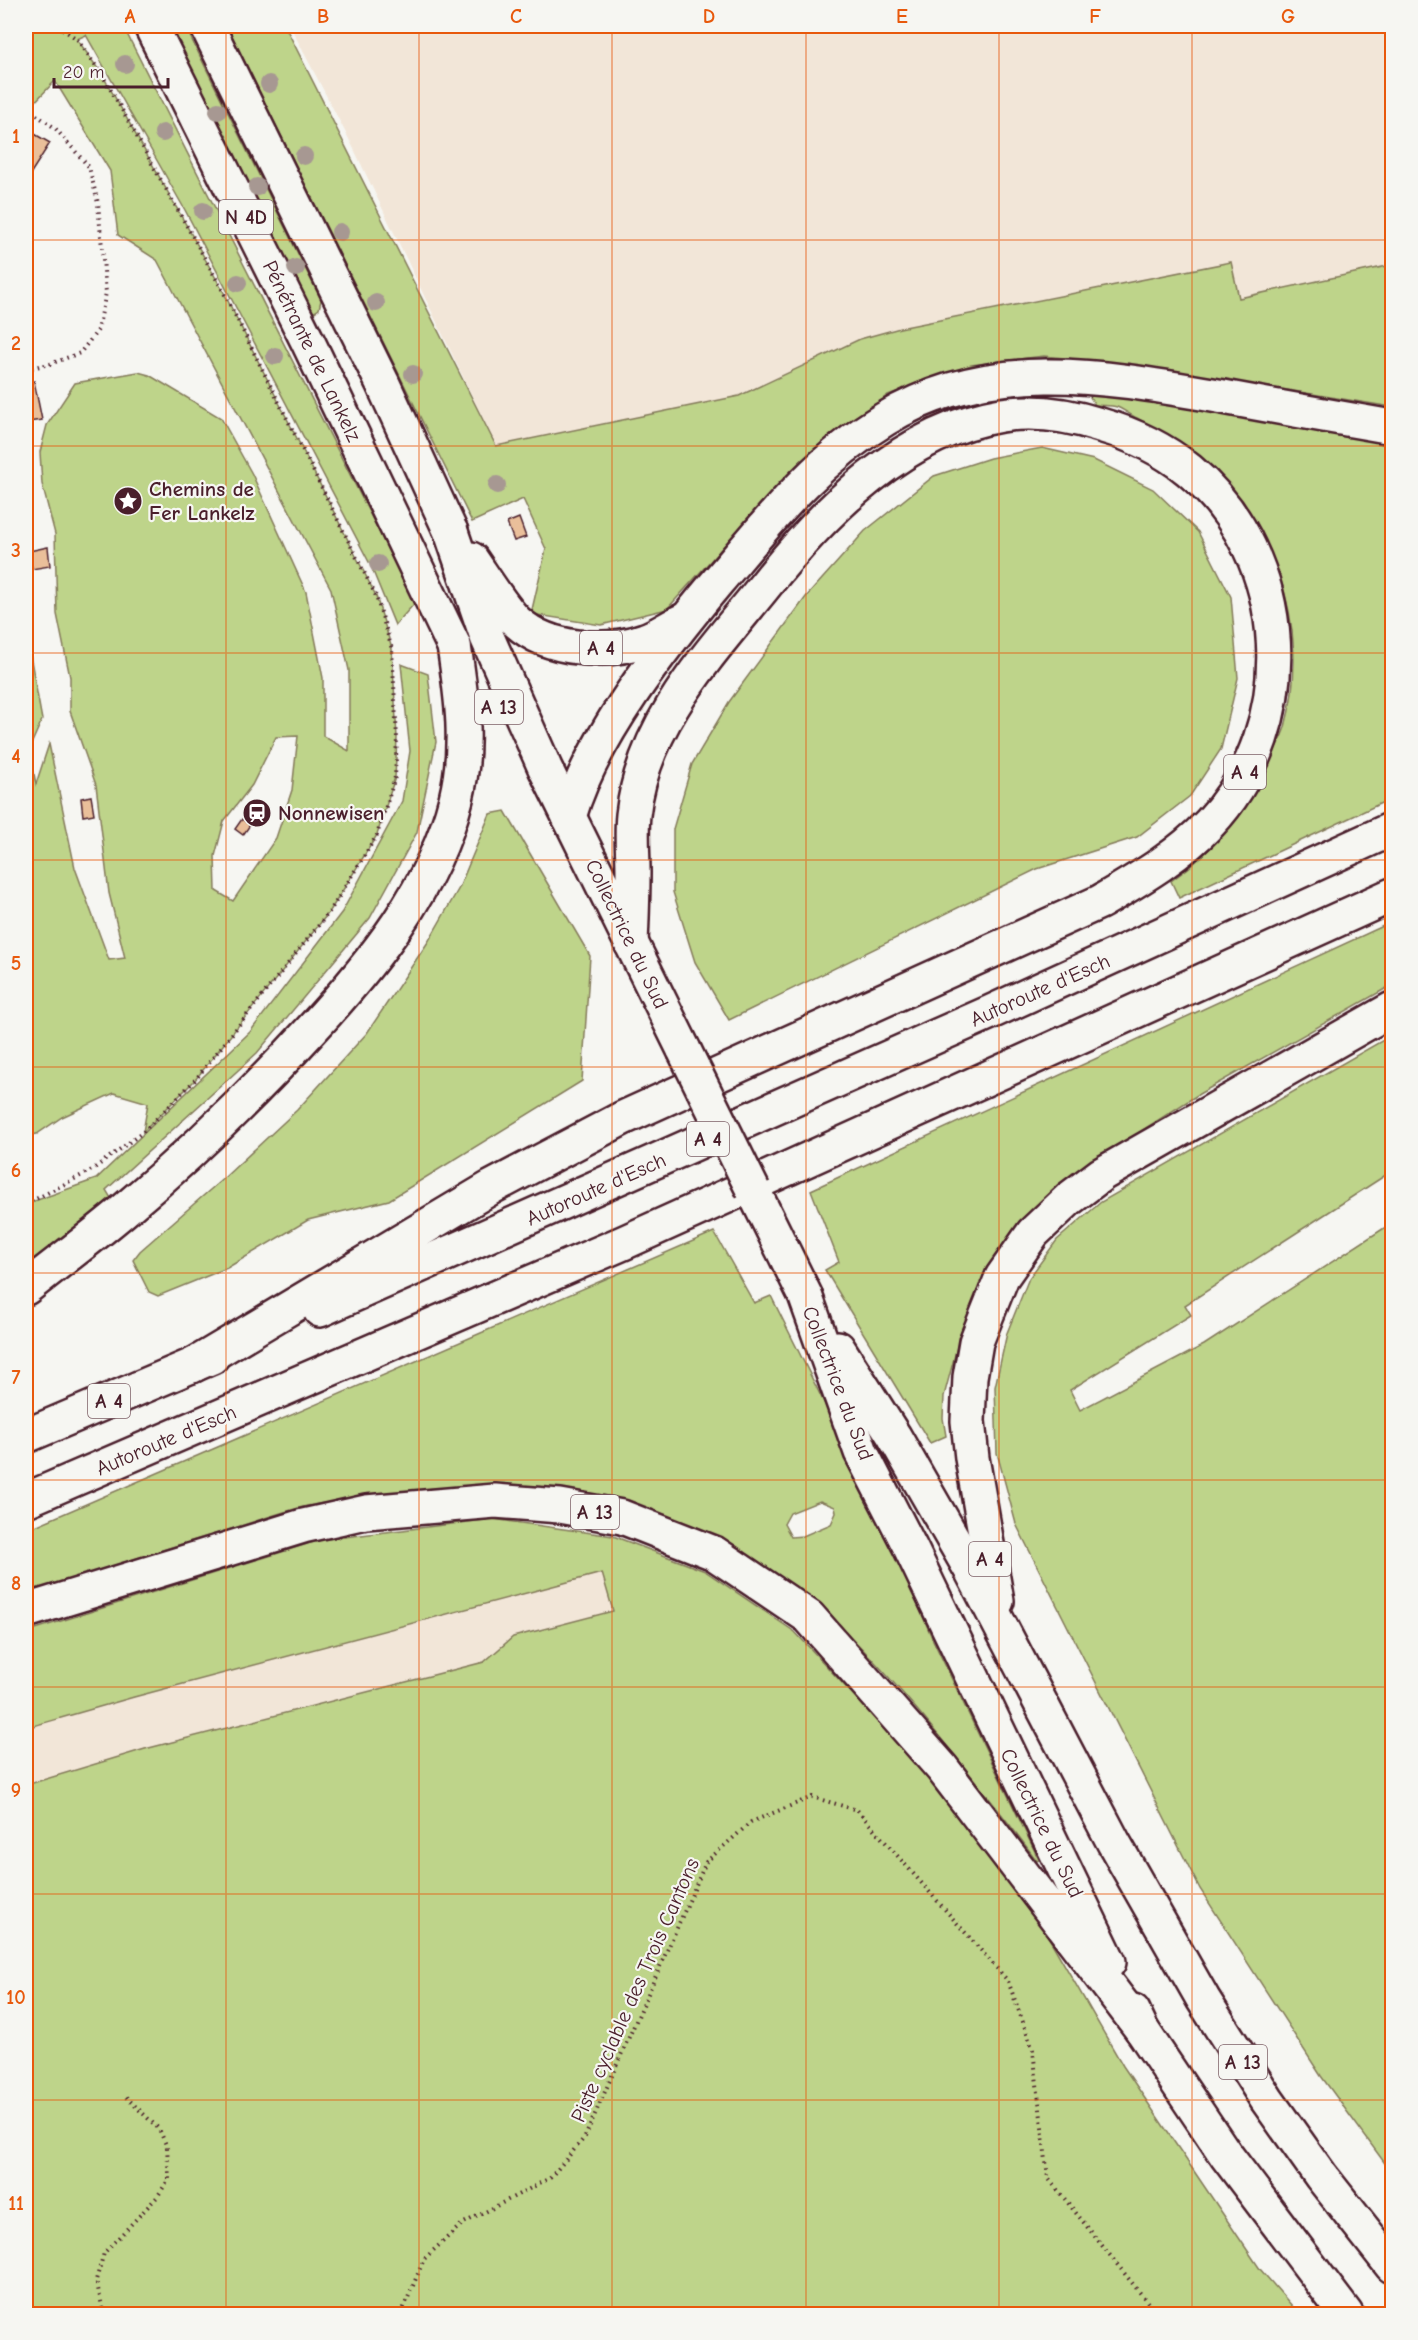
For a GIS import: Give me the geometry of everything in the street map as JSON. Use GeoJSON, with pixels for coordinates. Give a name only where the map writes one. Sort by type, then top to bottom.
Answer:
{"type":"FeatureCollection","features":[{"type":"Feature","properties":{"kind":"main road","name":"Pénétrante de Lankelz"},"geometry":{"type":"LineString","coordinates":[[151,26],[307,340],[454,646]]}},
{"type":"Feature","properties":{"kind":"main road","name":"N 4D"},"geometry":{"type":"LineString","coordinates":[[207,26],[382,382],[451,532]]}},
{"type":"Feature","properties":{"kind":"main road","name":"A 4"},"geometry":{"type":"LineString","coordinates":[[569,817],[587,771],[626,702],[686,619],[796,489],[824,463],[885,418],[920,400],[957,387],[1000,377],[1079,376],[1125,380],[1392,427]]}},
{"type":"Feature","properties":{"kind":"main road","name":"A 4"},"geometry":{"type":"LineString","coordinates":[[192,1366],[502,1182],[623,1118],[1100,902],[1179,851],[1211,822],[1234,792],[1255,754],[1268,713],[1275,671],[1274,627],[1265,588],[1251,551],[1233,520],[1190,471],[1156,447],[1120,431],[1080,418],[1042,414],[1002,415],[958,428],[921,443],[876,472],[788,556],[706,658],[674,704],[654,739],[640,776],[633,813],[631,944]]}},
{"type":"Feature","properties":{"kind":"main road","name":"Collectrice du Sud"},"geometry":{"type":"LineString","coordinates":[[451,532],[487,638],[545,768],[798,1281],[894,1436],[971,1570],[1114,1843],[1203,1999],[1267,2100],[1314,2167],[1392,2266]]}},
{"type":"Feature","properties":{"kind":"main road","name":"A 4"},"geometry":{"type":"LineString","coordinates":[[451,532],[517,622],[537,635],[585,648],[617,647],[645,640],[686,619]]}},
{"type":"Feature","properties":{"kind":"main road","name":"Collectrice du Sud"},"geometry":{"type":"LineString","coordinates":[[454,646],[545,768]]}},
{"type":"Feature","properties":{"kind":"main road"},"geometry":{"type":"LineString","coordinates":[[26,1288],[120,1214],[210,1133],[336,1003],[383,945],[418,892],[442,842],[456,800],[464,750],[465,723],[454,646]]}},
{"type":"Feature","properties":{"kind":"main road","name":"Autoroute d'Esch"},"geometry":{"type":"LineString","coordinates":[[26,1436],[599,1188],[1392,829]]}},
{"type":"Feature","properties":{"kind":"main road","name":"Autoroute d'Esch"},"geometry":{"type":"LineString","coordinates":[[26,1500],[666,1224],[1392,896]]}},
{"type":"Feature","properties":{"kind":"main road","name":"A 4"},"geometry":{"type":"LineString","coordinates":[[1001,1628],[972,1458],[968,1420],[970,1377],[976,1342],[1002,1277],[1033,1233],[1069,1199],[1102,1174],[1392,1009]]}},
{"type":"Feature","properties":{"kind":"main road","name":"Collectrice du Sud"},"geometry":{"type":"LineString","coordinates":[[798,1281],[861,1452],[910,1547],[1143,2030],[1226,2155],[1346,2314]]}},
{"type":"Feature","properties":{"kind":"main road","name":"A 13"},"geometry":{"type":"LineString","coordinates":[[26,1611],[303,1526],[366,1512],[495,1502],[560,1506],[622,1517],[714,1553],[809,1617],[942,1768],[1143,2030]]}},
{"type":"Feature","properties":{"kind":"path"},"geometry":{"type":"LineString","coordinates":[[26,1204],[92,1170],[143,1132],[195,1080],[330,911],[377,835],[395,777],[397,738],[392,649],[372,586],[223,291],[103,76],[77,39],[58,26]]}},
{"type":"Feature","properties":{"kind":"path"},"geometry":{"type":"LineString","coordinates":[[26,369],[50,364],[80,353],[98,330],[106,293],[98,203],[89,167],[55,128],[28,109]]}},
{"type":"Feature","properties":{"kind":"path","name":"Piste cyclable des Trois Cantons"},"geometry":{"type":"LineString","coordinates":[[403,2314],[424,2259],[462,2224],[550,2178],[585,2137],[706,1862],[751,1822],[812,1797],[857,1810],[1008,1981],[1033,2050],[1048,2178],[1157,2314]]}},
{"type":"Feature","properties":{"kind":"path"},"geometry":{"type":"LineString","coordinates":[[104,2314],[96,2280],[104,2253],[169,2180],[167,2147],[159,2130],[125,2096]]}},
{"type":"Feature","properties":{"kind":"shaded area"},"geometry":{"type":"Polygon","coordinates":[[[290,26],[1392,26],[1392,265],[1239,298],[1231,262],[967,314],[860,339],[739,396],[496,446],[351,143],[290,26]]]}},
{"type":"Feature","properties":{"kind":"shaded area"},"geometry":{"type":"Polygon","coordinates":[[[602,1573],[613,1611],[513,1637],[484,1662],[145,1749],[26,1785],[26,1728],[134,1697],[602,1573]]]}},
{"type":"Feature","properties":{"kind":"green space"},"geometry":{"type":"Polygon","coordinates":[[[26,26],[123,26],[415,603],[395,625],[370,564],[185,210],[86,35],[77,39],[103,76],[223,291],[376,596],[392,649],[397,738],[395,777],[377,835],[330,911],[195,1080],[143,1132],[148,1103],[114,1093],[62,1117],[37,1134],[26,1136],[26,633],[42,720],[29,749],[36,784],[49,744],[75,868],[109,960],[125,958],[109,893],[96,785],[70,711],[70,677],[57,614],[55,534],[42,484],[40,452],[47,425],[75,383],[138,372],[149,375],[221,418],[252,474],[306,592],[323,678],[323,736],[349,751],[349,670],[331,589],[157,260],[118,235],[110,171],[55,81],[28,109],[26,108],[26,26]],[[298,736],[276,737],[252,785],[224,821],[215,856],[216,891],[233,901],[276,838],[292,790],[298,736]]]}},
{"type":"Feature","properties":{"kind":"green space"},"geometry":{"type":"Polygon","coordinates":[[[167,26],[185,26],[321,300],[319,309],[313,313],[307,311],[167,26]]]}},
{"type":"Feature","properties":{"kind":"green space"},"geometry":{"type":"Polygon","coordinates":[[[227,26],[285,26],[496,446],[739,396],[860,339],[900,328],[1231,262],[1239,298],[1392,265],[1392,407],[1127,364],[1044,356],[971,365],[888,395],[798,464],[667,609],[601,625],[531,614],[546,549],[523,499],[472,522],[227,26]]]}},
{"type":"Feature","properties":{"kind":"green space"},"geometry":{"type":"Polygon","coordinates":[[[1098,391],[1392,440],[1392,798],[1179,898],[1171,881],[1203,855],[1243,810],[1284,731],[1292,689],[1294,651],[1289,612],[1279,575],[1264,540],[1244,507],[1220,478],[1191,452],[1151,426],[1117,407],[1095,405],[1090,397],[1098,391]]]}},
{"type":"Feature","properties":{"kind":"green space"},"geometry":{"type":"Polygon","coordinates":[[[1042,448],[1094,460],[1153,489],[1198,532],[1231,597],[1238,678],[1221,749],[1190,796],[1137,837],[1037,869],[729,1020],[695,962],[673,892],[673,829],[692,764],[729,702],[806,597],[865,531],[934,476],[990,458],[1042,448]]]}},
{"type":"Feature","properties":{"kind":"green space"},"geometry":{"type":"Polygon","coordinates":[[[401,664],[428,674],[436,742],[417,832],[370,918],[257,1053],[106,1190],[120,1213],[26,1288],[26,1204],[96,1179],[250,1032],[342,912],[402,801],[410,751],[401,664]]]}},
{"type":"Feature","properties":{"kind":"green space"},"geometry":{"type":"Polygon","coordinates":[[[505,811],[590,956],[582,1081],[389,1200],[308,1220],[227,1268],[158,1296],[149,1292],[133,1260],[140,1251],[297,1110],[367,1033],[428,942],[459,888],[490,814],[505,811]]]}},
{"type":"Feature","properties":{"kind":"green space"},"geometry":{"type":"Polygon","coordinates":[[[1392,922],[1392,985],[1199,1094],[1133,1136],[1055,1191],[1004,1247],[979,1289],[961,1332],[944,1396],[943,1418],[946,1436],[930,1443],[825,1270],[839,1262],[811,1190],[1392,922]]]}},
{"type":"Feature","properties":{"kind":"green space"},"geometry":{"type":"Polygon","coordinates":[[[1392,1035],[1392,1171],[1185,1305],[1191,1315],[1070,1390],[1080,1410],[1204,1345],[1392,1223],[1392,2173],[1321,2076],[1200,1889],[1016,1524],[997,1453],[995,1387],[1007,1333],[1029,1278],[1057,1240],[1101,1202],[1392,1035]]]}},
{"type":"Feature","properties":{"kind":"green space"},"geometry":{"type":"Polygon","coordinates":[[[714,1232],[754,1303],[771,1296],[872,1499],[933,1640],[1039,1860],[1037,1861],[912,1703],[873,1660],[818,1607],[766,1567],[713,1536],[660,1513],[605,1497],[548,1488],[490,1486],[429,1489],[297,1508],[26,1595],[26,1530],[714,1232]],[[820,1501],[790,1513],[784,1524],[791,1537],[803,1536],[831,1524],[836,1513],[835,1507],[820,1501]]]}},
{"type":"Feature","properties":{"kind":"green space"},"geometry":{"type":"Polygon","coordinates":[[[493,1519],[613,1536],[705,1571],[795,1632],[927,1775],[1045,1931],[1123,2066],[1260,2269],[1299,2314],[26,2314],[26,1785],[145,1749],[484,1662],[513,1637],[613,1611],[602,1573],[134,1697],[26,1728],[26,1632],[320,1540],[493,1519]]]}},
{"type":"Feature","properties":{"kind":"building"},"geometry":{"type":"Polygon","coordinates":[[[26,129],[50,143],[27,179],[26,177],[26,129]]]}},
{"type":"Feature","properties":{"kind":"building"},"geometry":{"type":"Polygon","coordinates":[[[34,381],[42,420],[28,422],[26,383],[34,381]]]}},
{"type":"Feature","properties":{"kind":"building"},"geometry":{"type":"Polygon","coordinates":[[[519,518],[526,537],[514,541],[507,523],[519,518]]]}},
{"type":"Feature","properties":{"kind":"building"},"geometry":{"type":"Polygon","coordinates":[[[48,547],[50,566],[32,569],[29,551],[48,547]]]}},
{"type":"Feature","properties":{"kind":"building"},"geometry":{"type":"Polygon","coordinates":[[[91,796],[94,814],[83,816],[81,798],[91,796]]]}},
{"type":"Feature","properties":{"kind":"building"},"geometry":{"type":"Polygon","coordinates":[[[242,819],[250,825],[243,835],[235,829],[242,819]]]}},
{"type":"Feature","properties":{"kind":"place","name":"Chemins de Fer Lankelz"},"geometry":{"type":"Point","coordinates":[128,501]}},
{"type":"Feature","properties":{"kind":"place","name":"Nonnewisen"},"geometry":{"type":"Point","coordinates":[257,813]}}]}
